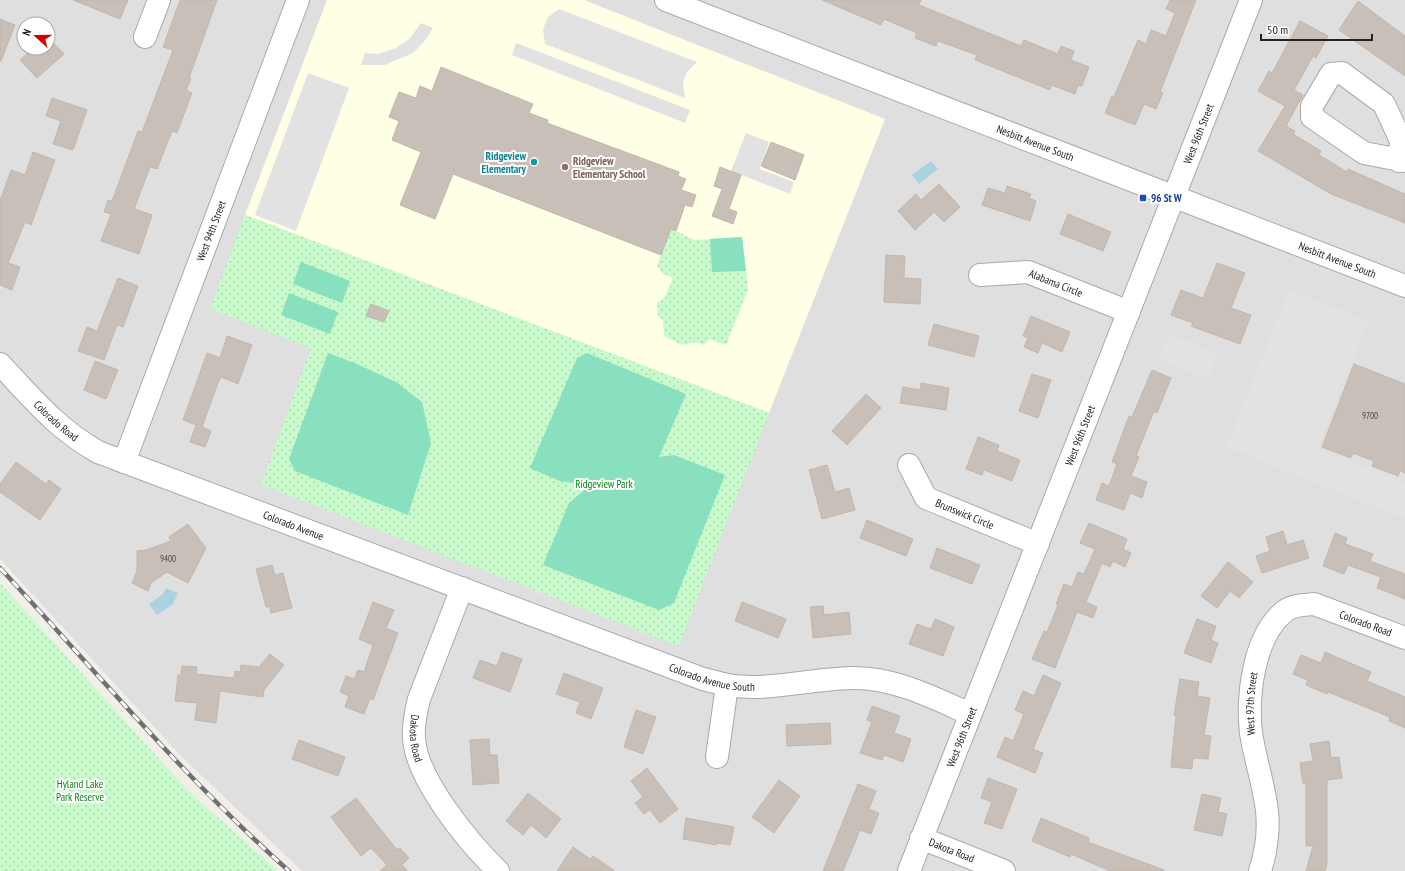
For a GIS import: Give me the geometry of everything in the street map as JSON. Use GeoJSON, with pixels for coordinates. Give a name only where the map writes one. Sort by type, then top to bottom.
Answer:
{"type":"FeatureCollection","features":[{"type":"Feature","properties":{"kind":"street"},"geometry":{"type":"LineString","coordinates":[[145,37],[159,0]]}},
{"type":"Feature","properties":{"kind":"street","name":"West 94th Street"},"geometry":{"type":"LineString","coordinates":[[124,462],[298,0]]}},
{"type":"Feature","properties":{"kind":"street","name":"Nesbitt Avenue South"},"geometry":{"type":"LineString","coordinates":[[666,0],[1405,286]]}},
{"type":"Feature","properties":{"kind":"street","name":"West 96th Street"},"geometry":{"type":"LineString","coordinates":[[909,871],[1251,0]]}},
{"type":"Feature","properties":{"kind":"street","name":"Alabama Circle"},"geometry":{"type":"LineString","coordinates":[[980,275],[1028,272],[1129,312]]}},
{"type":"Feature","properties":{"kind":"street","name":"Colorado Road"},"geometry":{"type":"LineString","coordinates":[[0,364],[54,422],[70,435],[98,452],[124,462]]}},
{"type":"Feature","properties":{"kind":"street","name":"Colorado Avenue"},"geometry":{"type":"LineString","coordinates":[[124,462],[462,588]]}},
{"type":"Feature","properties":{"kind":"street","name":"Brunswick Circle"},"geometry":{"type":"LineString","coordinates":[[909,465],[926,498],[1038,544]]}},
{"type":"Feature","properties":{"kind":"street","name":"Colorado Avenue South"},"geometry":{"type":"LineString","coordinates":[[462,588],[703,679],[727,685],[767,686],[855,678],[883,680],[970,714]]}},
{"type":"Feature","properties":{"kind":"street","name":"Dakota Road"},"geometry":{"type":"LineString","coordinates":[[462,588],[419,699],[415,717],[414,738],[418,757],[426,776],[453,820],[498,871]]}},
{"type":"Feature","properties":{"kind":"street","name":"West 97th Street"},"geometry":{"type":"LineString","coordinates":[[1260,871],[1267,836],[1267,812],[1252,734],[1250,707],[1252,681],[1261,648],[1267,633],[1275,621],[1286,610],[1299,605],[1314,604],[1327,608]]}},
{"type":"Feature","properties":{"kind":"street","name":"Colorado Road"},"geometry":{"type":"LineString","coordinates":[[1327,608],[1405,638]]}},
{"type":"Feature","properties":{"kind":"street"},"geometry":{"type":"LineString","coordinates":[[717,757],[727,685]]}},
{"type":"Feature","properties":{"kind":"street","name":"Dakota Road"},"geometry":{"type":"LineString","coordinates":[[922,838],[1004,871]]}},
{"type":"Feature","properties":{"kind":"shaded area"},"geometry":{"type":"Polygon","coordinates":[[[0,0],[1405,0],[1405,871],[302,871],[180,755],[0,559],[0,0]]]}},
{"type":"Feature","properties":{"kind":"shaded area","name":"Ridgeview Elementary School"},"geometry":{"type":"Polygon","coordinates":[[[327,0],[584,0],[885,119],[769,413],[245,215],[327,0]]]}},
{"type":"Feature","properties":{"kind":"shaded area"},"geometry":{"type":"Polygon","coordinates":[[[559,9],[697,62],[687,72],[683,83],[685,98],[545,44],[543,29],[548,17],[559,9]]]}},
{"type":"Feature","properties":{"kind":"shaded area"},"geometry":{"type":"Polygon","coordinates":[[[421,23],[433,28],[424,42],[413,53],[385,65],[361,65],[365,53],[377,54],[396,48],[410,38],[421,23]]]}},
{"type":"Feature","properties":{"kind":"shaded area"},"geometry":{"type":"Polygon","coordinates":[[[516,43],[690,110],[685,123],[512,55],[516,43]]]}},
{"type":"Feature","properties":{"kind":"shaded area"},"geometry":{"type":"Polygon","coordinates":[[[308,73],[349,88],[296,231],[255,215],[308,73]]]}},
{"type":"Feature","properties":{"kind":"shaded area"},"geometry":{"type":"Polygon","coordinates":[[[746,133],[769,142],[759,169],[794,182],[790,194],[731,171],[746,133]]]}},
{"type":"Feature","properties":{"kind":"shaded area"},"geometry":{"type":"Polygon","coordinates":[[[1289,290],[1368,321],[1317,448],[1405,483],[1405,519],[1226,447],[1289,290]]]}},
{"type":"Feature","properties":{"kind":"shaded area"},"geometry":{"type":"Polygon","coordinates":[[[1169,334],[1218,354],[1207,379],[1158,359],[1169,334]]]}},
{"type":"Feature","properties":{"kind":"green space","name":"Ridgeview Park"},"geometry":{"type":"Polygon","coordinates":[[[245,215],[769,413],[679,646],[261,485],[311,348],[210,309],[245,215]]]}},
{"type":"Feature","properties":{"kind":"green space"},"geometry":{"type":"Polygon","coordinates":[[[671,229],[695,240],[742,237],[748,290],[726,345],[710,339],[703,345],[695,342],[682,345],[664,336],[663,320],[658,316],[657,303],[665,297],[673,278],[662,273],[657,265],[671,229]]]}},
{"type":"Feature","properties":{"kind":"green space"},"geometry":{"type":"Polygon","coordinates":[[[742,237],[746,271],[712,272],[710,239],[742,237]]]}},
{"type":"Feature","properties":{"kind":"green space"},"geometry":{"type":"Polygon","coordinates":[[[301,262],[350,281],[342,303],[293,284],[301,262]]]}},
{"type":"Feature","properties":{"kind":"green space"},"geometry":{"type":"Polygon","coordinates":[[[289,293],[338,312],[330,334],[281,315],[289,293]]]}},
{"type":"Feature","properties":{"kind":"green space"},"geometry":{"type":"Polygon","coordinates":[[[328,353],[357,364],[396,382],[422,402],[431,443],[408,515],[295,471],[289,459],[328,353]]]}},
{"type":"Feature","properties":{"kind":"green space"},"geometry":{"type":"Polygon","coordinates":[[[587,353],[686,394],[659,457],[674,455],[725,475],[674,603],[659,610],[543,565],[569,503],[590,485],[560,481],[530,468],[577,358],[587,353]]]}},
{"type":"Feature","properties":{"kind":"green space","name":"Hyland Lake Park Reserve"},"geometry":{"type":"Polygon","coordinates":[[[0,583],[189,792],[278,871],[0,871],[0,583]]]}},
{"type":"Feature","properties":{"kind":"water"},"geometry":{"type":"Polygon","coordinates":[[[931,161],[938,169],[919,184],[912,175],[931,161]]]}},
{"type":"Feature","properties":{"kind":"water"},"geometry":{"type":"Polygon","coordinates":[[[166,588],[178,593],[173,604],[157,615],[149,604],[163,594],[166,588]]]}},
{"type":"Feature","properties":{"kind":"building"},"geometry":{"type":"Polygon","coordinates":[[[73,0],[128,0],[120,19],[73,0]]]}},
{"type":"Feature","properties":{"kind":"building"},"geometry":{"type":"Polygon","coordinates":[[[180,0],[217,0],[189,78],[191,79],[186,90],[192,93],[177,133],[172,131],[157,169],[150,167],[134,209],[152,215],[139,254],[101,241],[111,214],[104,212],[108,200],[112,201],[138,131],[142,132],[173,50],[163,47],[180,0]]]}},
{"type":"Feature","properties":{"kind":"building"},"geometry":{"type":"Polygon","coordinates":[[[822,0],[921,0],[919,5],[1021,46],[1024,40],[1058,54],[1061,46],[1074,51],[1071,60],[1089,67],[1082,86],[1078,85],[1075,94],[1051,85],[1050,90],[975,60],[977,55],[938,41],[936,46],[915,38],[917,33],[884,19],[881,25],[822,0]]]}},
{"type":"Feature","properties":{"kind":"building"},"geometry":{"type":"Polygon","coordinates":[[[1170,0],[1196,0],[1160,92],[1163,93],[1156,109],[1144,104],[1135,125],[1105,113],[1112,96],[1114,97],[1138,40],[1146,44],[1151,30],[1166,36],[1175,13],[1166,9],[1170,0]]]}},
{"type":"Feature","properties":{"kind":"building"},"geometry":{"type":"Polygon","coordinates":[[[1358,1],[1405,36],[1405,76],[1339,30],[1358,1]]]}},
{"type":"Feature","properties":{"kind":"building"},"geometry":{"type":"Polygon","coordinates":[[[0,19],[15,25],[1,61],[0,61],[0,19]]]}},
{"type":"Feature","properties":{"kind":"building"},"geometry":{"type":"Polygon","coordinates":[[[1300,21],[1328,36],[1316,58],[1313,56],[1294,90],[1303,95],[1286,126],[1295,131],[1293,134],[1321,151],[1319,155],[1347,172],[1348,169],[1405,194],[1405,223],[1331,194],[1258,151],[1285,106],[1258,91],[1269,71],[1272,73],[1300,21]]]}},
{"type":"Feature","properties":{"kind":"building"},"geometry":{"type":"Polygon","coordinates":[[[56,46],[64,54],[37,78],[20,60],[25,56],[56,56],[56,46]]]}},
{"type":"Feature","properties":{"kind":"building","name":"Ridgeview Elementary"},"geometry":{"type":"Polygon","coordinates":[[[441,67],[533,104],[529,113],[548,120],[547,123],[679,172],[678,176],[686,179],[681,190],[696,195],[692,207],[685,205],[676,231],[671,229],[661,255],[453,174],[435,219],[400,205],[421,152],[392,140],[399,121],[389,117],[399,92],[416,98],[420,86],[432,91],[441,67]]]}},
{"type":"Feature","properties":{"kind":"building"},"geometry":{"type":"Polygon","coordinates":[[[52,98],[87,110],[73,150],[53,144],[61,121],[46,116],[52,98]]]}},
{"type":"Feature","properties":{"kind":"building"},"geometry":{"type":"Polygon","coordinates":[[[771,142],[804,155],[795,180],[761,166],[771,142]]]}},
{"type":"Feature","properties":{"kind":"building"},"geometry":{"type":"Polygon","coordinates":[[[33,152],[55,160],[31,225],[25,222],[8,263],[20,267],[12,290],[0,285],[0,201],[11,170],[25,175],[33,152]]]}},
{"type":"Feature","properties":{"kind":"building"},"geometry":{"type":"Polygon","coordinates":[[[720,167],[741,175],[729,209],[737,212],[733,224],[712,216],[722,189],[714,186],[720,167]]]}},
{"type":"Feature","properties":{"kind":"building"},"geometry":{"type":"Polygon","coordinates":[[[939,184],[960,207],[944,222],[934,212],[915,230],[898,211],[916,194],[921,200],[939,184]]]}},
{"type":"Feature","properties":{"kind":"building"},"geometry":{"type":"Polygon","coordinates":[[[1007,186],[1031,194],[1029,198],[1036,201],[1030,221],[982,205],[988,188],[1005,193],[1007,186]]]}},
{"type":"Feature","properties":{"kind":"building"},"geometry":{"type":"Polygon","coordinates":[[[1068,214],[1111,232],[1103,251],[1060,234],[1068,214]]]}},
{"type":"Feature","properties":{"kind":"building"},"geometry":{"type":"Polygon","coordinates":[[[886,255],[905,256],[904,278],[921,279],[920,304],[884,302],[886,255]]]}},
{"type":"Feature","properties":{"kind":"building"},"geometry":{"type":"Polygon","coordinates":[[[1217,263],[1245,273],[1231,308],[1251,315],[1240,344],[1191,326],[1193,323],[1171,315],[1181,290],[1203,298],[1217,263]]]}},
{"type":"Feature","properties":{"kind":"building"},"geometry":{"type":"Polygon","coordinates":[[[118,278],[138,286],[123,327],[117,325],[104,360],[78,351],[87,327],[97,331],[118,278]]]}},
{"type":"Feature","properties":{"kind":"building"},"geometry":{"type":"Polygon","coordinates":[[[371,304],[389,311],[384,322],[366,316],[371,304]]]}},
{"type":"Feature","properties":{"kind":"building"},"geometry":{"type":"Polygon","coordinates":[[[1031,316],[1070,332],[1062,352],[1042,343],[1038,353],[1024,347],[1028,338],[1023,336],[1031,316]]]}},
{"type":"Feature","properties":{"kind":"building"},"geometry":{"type":"Polygon","coordinates":[[[934,324],[979,336],[974,357],[928,345],[934,324]]]}},
{"type":"Feature","properties":{"kind":"building"},"geometry":{"type":"Polygon","coordinates":[[[227,336],[252,345],[238,384],[221,377],[218,383],[202,427],[211,431],[205,447],[190,442],[196,425],[183,420],[207,353],[220,358],[227,336]]]}},
{"type":"Feature","properties":{"kind":"building"},"geometry":{"type":"Polygon","coordinates":[[[95,361],[118,370],[106,399],[84,390],[95,361]]]}},
{"type":"Feature","properties":{"kind":"building"},"geometry":{"type":"Polygon","coordinates":[[[1354,364],[1405,384],[1405,473],[1400,471],[1398,476],[1372,466],[1374,461],[1353,453],[1351,458],[1322,447],[1354,364]]]}},
{"type":"Feature","properties":{"kind":"building"},"geometry":{"type":"Polygon","coordinates":[[[1152,370],[1171,378],[1157,413],[1154,411],[1136,456],[1139,457],[1131,476],[1147,482],[1142,498],[1130,493],[1124,510],[1096,500],[1102,483],[1109,486],[1117,464],[1112,462],[1129,416],[1132,417],[1152,370]]]}},
{"type":"Feature","properties":{"kind":"building"},"geometry":{"type":"Polygon","coordinates":[[[1032,374],[1051,380],[1038,418],[1019,411],[1032,374]]]}},
{"type":"Feature","properties":{"kind":"building"},"geometry":{"type":"Polygon","coordinates":[[[921,383],[949,388],[946,410],[900,403],[903,387],[920,390],[921,383]]]}},
{"type":"Feature","properties":{"kind":"building"},"geometry":{"type":"Polygon","coordinates":[[[866,394],[881,408],[847,445],[832,431],[866,394]]]}},
{"type":"Feature","properties":{"kind":"building"},"geometry":{"type":"Polygon","coordinates":[[[978,437],[999,445],[997,451],[1020,460],[1012,481],[984,470],[982,475],[966,469],[978,437]]]}},
{"type":"Feature","properties":{"kind":"building"},"geometry":{"type":"Polygon","coordinates":[[[16,462],[46,484],[49,480],[61,489],[40,520],[0,492],[0,484],[16,462]]]}},
{"type":"Feature","properties":{"kind":"building"},"geometry":{"type":"Polygon","coordinates":[[[827,465],[835,492],[849,488],[855,510],[822,519],[809,470],[827,465]]]}},
{"type":"Feature","properties":{"kind":"building"},"geometry":{"type":"Polygon","coordinates":[[[867,520],[913,539],[906,556],[860,538],[867,520]]]}},
{"type":"Feature","properties":{"kind":"building"},"geometry":{"type":"Polygon","coordinates":[[[1089,523],[1127,539],[1123,549],[1131,553],[1125,567],[1113,561],[1110,567],[1102,563],[1086,602],[1097,607],[1093,618],[1077,612],[1055,668],[1032,659],[1044,631],[1047,632],[1058,605],[1056,604],[1064,584],[1072,587],[1078,572],[1084,574],[1095,549],[1080,543],[1089,523]]]}},
{"type":"Feature","properties":{"kind":"building"},"geometry":{"type":"Polygon","coordinates":[[[188,524],[206,548],[188,583],[167,572],[151,583],[148,591],[132,583],[137,571],[137,551],[146,550],[171,541],[169,537],[188,524]]]}},
{"type":"Feature","properties":{"kind":"building"},"geometry":{"type":"Polygon","coordinates":[[[1283,531],[1287,545],[1303,540],[1309,558],[1262,573],[1256,556],[1270,551],[1266,537],[1283,531]]]}},
{"type":"Feature","properties":{"kind":"building"},"geometry":{"type":"Polygon","coordinates":[[[1335,533],[1347,538],[1345,544],[1373,554],[1370,561],[1405,574],[1405,599],[1377,588],[1381,577],[1348,565],[1344,574],[1323,566],[1335,533]]]}},
{"type":"Feature","properties":{"kind":"building"},"geometry":{"type":"Polygon","coordinates":[[[937,548],[980,565],[972,584],[930,568],[937,548]]]}},
{"type":"Feature","properties":{"kind":"building"},"geometry":{"type":"Polygon","coordinates":[[[1228,562],[1253,582],[1239,598],[1230,591],[1217,608],[1201,596],[1228,562]]]}},
{"type":"Feature","properties":{"kind":"building"},"geometry":{"type":"Polygon","coordinates":[[[272,565],[275,575],[283,573],[292,608],[271,613],[270,607],[266,607],[256,569],[272,565]]]}},
{"type":"Feature","properties":{"kind":"building"},"geometry":{"type":"Polygon","coordinates":[[[373,602],[394,610],[386,628],[398,633],[373,700],[370,698],[364,714],[345,707],[349,696],[340,692],[346,676],[354,679],[358,670],[364,672],[373,645],[359,639],[373,602]]]}},
{"type":"Feature","properties":{"kind":"building"},"geometry":{"type":"Polygon","coordinates":[[[742,602],[786,619],[778,638],[735,621],[742,602]]]}},
{"type":"Feature","properties":{"kind":"building"},"geometry":{"type":"Polygon","coordinates":[[[823,606],[824,615],[849,612],[851,634],[813,638],[810,607],[823,606]]]}},
{"type":"Feature","properties":{"kind":"building"},"geometry":{"type":"Polygon","coordinates":[[[935,619],[954,627],[943,656],[909,644],[917,624],[931,629],[935,619]]]}},
{"type":"Feature","properties":{"kind":"building"},"geometry":{"type":"Polygon","coordinates":[[[1197,619],[1216,626],[1211,640],[1218,643],[1211,663],[1184,653],[1197,619]]]}},
{"type":"Feature","properties":{"kind":"building"},"geometry":{"type":"Polygon","coordinates":[[[502,652],[522,659],[510,692],[473,678],[480,660],[497,666],[502,652]]]}},
{"type":"Feature","properties":{"kind":"building"},"geometry":{"type":"Polygon","coordinates":[[[1325,652],[1371,672],[1367,681],[1405,697],[1405,728],[1389,721],[1390,717],[1328,692],[1327,694],[1306,685],[1308,680],[1293,674],[1301,655],[1321,663],[1325,652]]]}},
{"type":"Feature","properties":{"kind":"building"},"geometry":{"type":"Polygon","coordinates":[[[270,654],[284,665],[264,690],[263,697],[220,691],[216,723],[195,720],[197,703],[175,701],[178,675],[181,675],[182,666],[197,667],[196,674],[234,678],[235,671],[240,672],[241,665],[259,667],[270,654]]]}},
{"type":"Feature","properties":{"kind":"building"},"geometry":{"type":"Polygon","coordinates":[[[564,673],[603,688],[591,719],[576,713],[580,702],[556,694],[564,673]]]}},
{"type":"Feature","properties":{"kind":"building"},"geometry":{"type":"Polygon","coordinates":[[[1043,675],[1061,683],[1033,749],[1043,753],[1035,773],[997,757],[1005,737],[1013,741],[1024,714],[1015,710],[1023,691],[1034,696],[1043,675]]]}},
{"type":"Feature","properties":{"kind":"building"},"geometry":{"type":"Polygon","coordinates":[[[1180,679],[1199,682],[1197,696],[1210,698],[1204,735],[1211,736],[1208,759],[1193,758],[1192,769],[1171,767],[1176,716],[1174,715],[1180,679]]]}},
{"type":"Feature","properties":{"kind":"building"},"geometry":{"type":"Polygon","coordinates":[[[872,706],[900,716],[894,733],[911,739],[903,762],[884,755],[882,760],[860,753],[872,722],[867,720],[872,706]]]}},
{"type":"Feature","properties":{"kind":"building"},"geometry":{"type":"Polygon","coordinates":[[[636,710],[656,717],[643,754],[624,747],[636,710]]]}},
{"type":"Feature","properties":{"kind":"building"},"geometry":{"type":"Polygon","coordinates":[[[830,723],[831,744],[787,746],[786,725],[830,723]]]}},
{"type":"Feature","properties":{"kind":"building"},"geometry":{"type":"Polygon","coordinates":[[[489,739],[490,755],[497,755],[499,783],[473,785],[470,740],[489,739]]]}},
{"type":"Feature","properties":{"kind":"building"},"geometry":{"type":"Polygon","coordinates":[[[299,740],[345,757],[338,776],[292,759],[299,740]]]}},
{"type":"Feature","properties":{"kind":"building"},"geometry":{"type":"Polygon","coordinates":[[[1329,741],[1331,758],[1339,757],[1342,778],[1327,780],[1327,864],[1325,871],[1306,871],[1313,846],[1306,846],[1306,783],[1303,784],[1300,763],[1313,761],[1310,744],[1329,741]]]}},
{"type":"Feature","properties":{"kind":"building"},"geometry":{"type":"Polygon","coordinates":[[[647,768],[678,809],[660,823],[650,810],[644,814],[635,803],[643,797],[631,781],[647,768]]]}},
{"type":"Feature","properties":{"kind":"building"},"geometry":{"type":"Polygon","coordinates":[[[988,778],[1017,789],[1002,829],[984,823],[992,802],[981,798],[988,778]]]}},
{"type":"Feature","properties":{"kind":"building"},"geometry":{"type":"Polygon","coordinates":[[[779,780],[800,796],[774,833],[752,817],[779,780]]]}},
{"type":"Feature","properties":{"kind":"building"},"geometry":{"type":"Polygon","coordinates":[[[858,784],[876,791],[869,809],[879,813],[871,834],[860,830],[843,871],[823,871],[858,784]]]}},
{"type":"Feature","properties":{"kind":"building"},"geometry":{"type":"Polygon","coordinates":[[[528,793],[561,819],[546,838],[531,825],[523,835],[506,821],[528,793]]]}},
{"type":"Feature","properties":{"kind":"building"},"geometry":{"type":"Polygon","coordinates":[[[1202,794],[1221,798],[1218,812],[1227,814],[1222,836],[1194,830],[1202,794]]]}},
{"type":"Feature","properties":{"kind":"building"},"geometry":{"type":"Polygon","coordinates":[[[356,798],[397,850],[400,848],[409,858],[402,865],[408,871],[380,871],[387,865],[371,848],[361,856],[331,817],[356,798]]]}},
{"type":"Feature","properties":{"kind":"building"},"geometry":{"type":"Polygon","coordinates":[[[686,818],[734,827],[730,845],[717,843],[716,845],[683,839],[686,818]]]}},
{"type":"Feature","properties":{"kind":"building"},"geometry":{"type":"Polygon","coordinates":[[[1041,818],[1089,838],[1088,842],[1164,870],[1110,871],[1071,854],[1070,857],[1032,841],[1041,818]]]}},
{"type":"Feature","properties":{"kind":"building"},"geometry":{"type":"Polygon","coordinates":[[[573,847],[590,859],[593,856],[615,871],[557,871],[573,847]]]}},
{"type":"Feature","properties":{"kind":"railway"},"geometry":{"type":"LineString","coordinates":[[0,568],[176,761],[213,799],[289,871]]}},
{"type":"Feature","properties":{"kind":"place","name":"Ridgeview Elementary"},"geometry":{"type":"Point","coordinates":[534,162]}},
{"type":"Feature","properties":{"kind":"place","name":"Ridgeview Elementary School"},"geometry":{"type":"Point","coordinates":[565,167]}},
{"type":"Feature","properties":{"kind":"place","name":"96 St W"},"geometry":{"type":"Point","coordinates":[1143,198]}}]}
